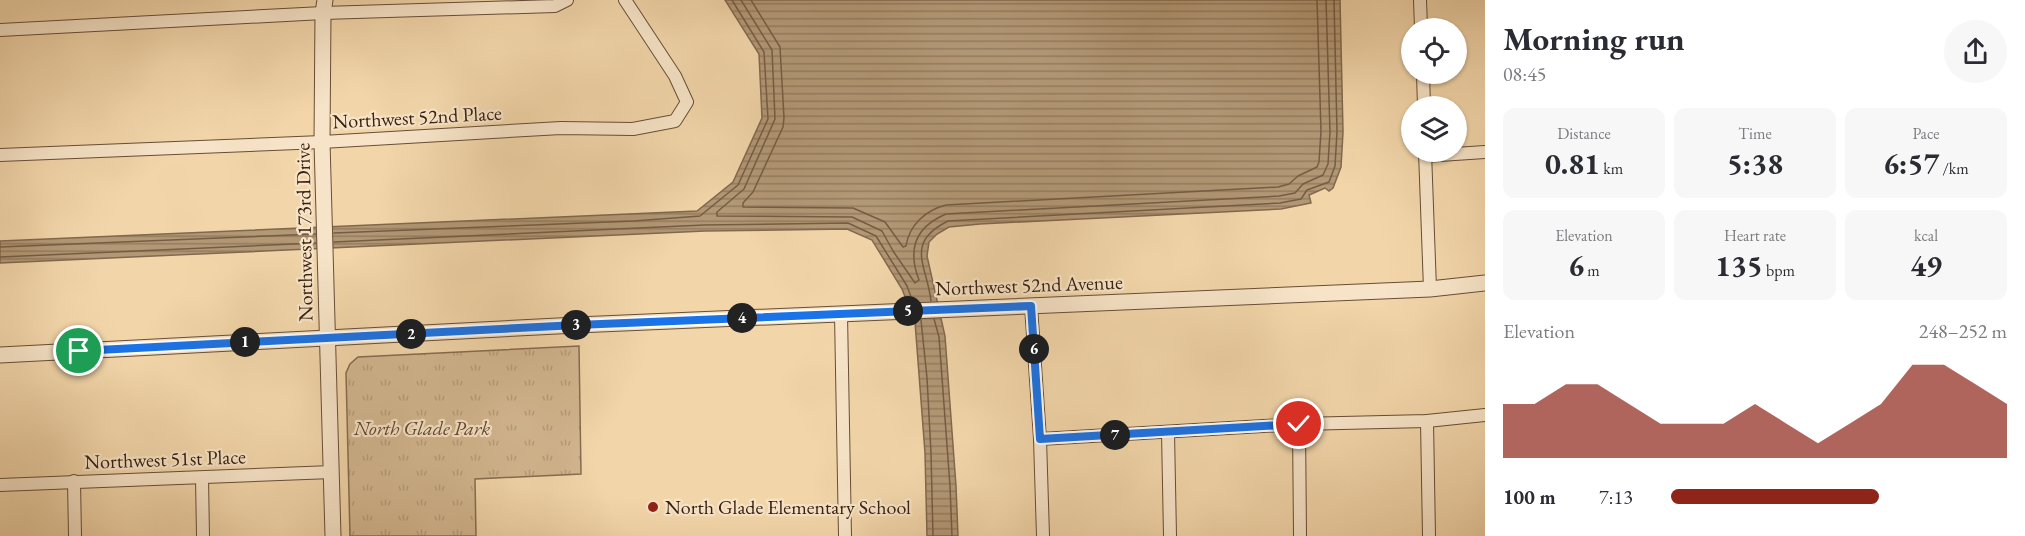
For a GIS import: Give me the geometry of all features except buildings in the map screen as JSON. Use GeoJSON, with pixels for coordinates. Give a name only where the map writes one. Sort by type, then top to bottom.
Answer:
{"type":"FeatureCollection","features":[{"type":"Feature","properties":{"kind":"street"},"geometry":{"type":"LineString","coordinates":[[0,30],[324,7],[555,6],[567,0]]}},
{"type":"Feature","properties":{"kind":"street","name":"Northwest 52nd Place"},"geometry":{"type":"LineString","coordinates":[[0,155],[322,142],[561,128],[633,129],[675,121],[687,102],[675,76],[625,0]]}},
{"type":"Feature","properties":{"kind":"street"},"geometry":{"type":"LineString","coordinates":[[1420,0],[1421,18]]}},
{"type":"Feature","properties":{"kind":"street","name":"Northwest 173rd Drive"},"geometry":{"type":"LineString","coordinates":[[324,7],[322,142],[333,536]]}},
{"type":"Feature","properties":{"kind":"street"},"geometry":{"type":"LineString","coordinates":[[1467,153],[1485,152]]}},
{"type":"Feature","properties":{"kind":"street"},"geometry":{"type":"LineString","coordinates":[[1425,162],[1430,290]]}},
{"type":"Feature","properties":{"kind":"street","name":"Northwest 52nd Avenue"},"geometry":{"type":"LineString","coordinates":[[0,355],[577,325],[1430,290],[1485,283]]}},
{"type":"Feature","properties":{"kind":"street"},"geometry":{"type":"LineString","coordinates":[[1031,306],[1040,439],[1042,536]]}},
{"type":"Feature","properties":{"kind":"street"},"geometry":{"type":"LineString","coordinates":[[841,314],[845,536]]}},
{"type":"Feature","properties":{"kind":"street"},"geometry":{"type":"LineString","coordinates":[[1040,439],[1299,424],[1427,421],[1485,415]]}},
{"type":"Feature","properties":{"kind":"street"},"geometry":{"type":"LineString","coordinates":[[1427,421],[1430,536]]}},
{"type":"Feature","properties":{"kind":"street"},"geometry":{"type":"LineString","coordinates":[[1299,424],[1300,536]]}},
{"type":"Feature","properties":{"kind":"street"},"geometry":{"type":"LineString","coordinates":[[1168,432],[1170,536]]}},
{"type":"Feature","properties":{"kind":"street","name":"Northwest 51st Place"},"geometry":{"type":"LineString","coordinates":[[0,485],[332,472]]}},
{"type":"Feature","properties":{"kind":"street"},"geometry":{"type":"LineString","coordinates":[[202,478],[203,536]]}},
{"type":"Feature","properties":{"kind":"street"},"geometry":{"type":"LineString","coordinates":[[74,482],[75,536]]}},
{"type":"Feature","properties":{"kind":"green space","name":"North Glade Park"},"geometry":{"type":"Polygon","coordinates":[[[579,346],[581,474],[475,479],[476,536],[350,536],[346,373],[350,364],[358,357],[579,346]]]}},
{"type":"Feature","properties":{"kind":"water"},"geometry":{"type":"Polygon","coordinates":[[[725,0],[1340,0],[1343,132],[1341,167],[1333,188],[1329,191],[1325,188],[1309,195],[1311,203],[1281,209],[980,224],[949,227],[937,234],[929,242],[927,256],[945,336],[958,536],[927,536],[925,453],[915,322],[902,289],[872,240],[847,229],[705,231],[0,263],[0,241],[697,211],[733,182],[762,118],[759,54],[725,0]]]}},
{"type":"Feature","properties":{"kind":"place","name":"North Glade Elementary School"},"geometry":{"type":"Point","coordinates":[653,507]}},
{"type":"Feature","properties":{"kind":"route"},"geometry":{"type":"LineString","coordinates":[[79,351],[577,325],[1031,306],[1040,439],[1299,424]]}}]}
